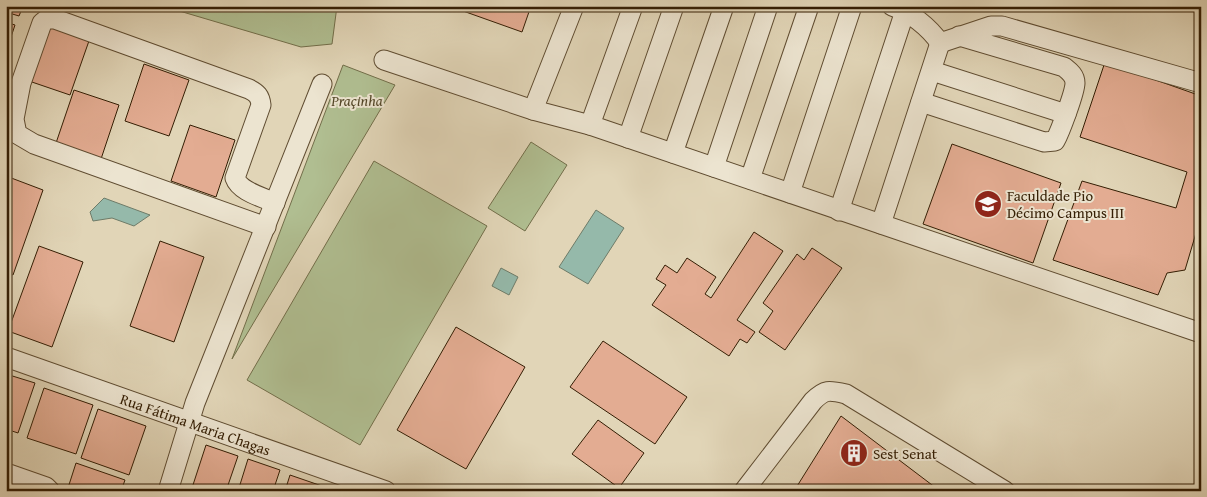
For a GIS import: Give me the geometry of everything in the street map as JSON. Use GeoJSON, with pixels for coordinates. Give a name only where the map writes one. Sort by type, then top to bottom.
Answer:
{"type":"FeatureCollection","features":[{"type":"Feature","properties":{"kind":"street"},"geometry":{"type":"LineString","coordinates":[[534,110],[574,6]]}},
{"type":"Feature","properties":{"kind":"street"},"geometry":{"type":"LineString","coordinates":[[590,125],[633,6]]}},
{"type":"Feature","properties":{"kind":"street"},"geometry":{"type":"LineString","coordinates":[[628,138],[674,6]]}},
{"type":"Feature","properties":{"kind":"street"},"geometry":{"type":"LineString","coordinates":[[673,153],[724,6]]}},
{"type":"Feature","properties":{"kind":"street"},"geometry":{"type":"LineString","coordinates":[[714,168],[768,6]]}},
{"type":"Feature","properties":{"kind":"street"},"geometry":{"type":"LineString","coordinates":[[750,179],[809,6]]}},
{"type":"Feature","properties":{"kind":"street"},"geometry":{"type":"LineString","coordinates":[[790,193],[852,6]]}},
{"type":"Feature","properties":{"kind":"street"},"geometry":{"type":"LineString","coordinates":[[839,210],[899,8],[931,32],[940,43]]}},
{"type":"Feature","properties":{"kind":"street"},"geometry":{"type":"LineString","coordinates":[[266,227],[34,144],[17,134],[14,119],[21,83],[42,23],[47,19],[55,19],[249,89],[257,94],[260,98],[260,105],[235,178],[237,184],[242,188],[275,203]]}},
{"type":"Feature","properties":{"kind":"street"},"geometry":{"type":"LineString","coordinates":[[940,43],[991,26],[1008,27],[1201,84]]}},
{"type":"Feature","properties":{"kind":"street"},"geometry":{"type":"LineString","coordinates":[[921,102],[1044,142],[1055,140],[1060,132],[1075,82],[1068,70],[1064,67],[959,36]]}},
{"type":"Feature","properties":{"kind":"street"},"geometry":{"type":"LineString","coordinates":[[881,224],[940,43]]}},
{"type":"Feature","properties":{"kind":"street"},"geometry":{"type":"LineString","coordinates":[[384,60],[534,110],[590,125],[1201,333]]}},
{"type":"Feature","properties":{"kind":"street"},"geometry":{"type":"LineString","coordinates":[[932,71],[1066,114]]}},
{"type":"Feature","properties":{"kind":"street"},"geometry":{"type":"LineString","coordinates":[[168,491],[189,421],[322,84]]}},
{"type":"Feature","properties":{"kind":"street","name":"Rua Fátima Maria Chagas"},"geometry":{"type":"LineString","coordinates":[[6,356],[386,491]]}},
{"type":"Feature","properties":{"kind":"street"},"geometry":{"type":"LineString","coordinates":[[744,491],[813,401],[822,392],[833,391],[846,394],[1005,491]]}},
{"type":"Feature","properties":{"kind":"street"},"geometry":{"type":"LineString","coordinates":[[6,473],[46,487],[50,491]]}},
{"type":"Feature","properties":{"kind":"green space"},"geometry":{"type":"Polygon","coordinates":[[[168,6],[337,6],[332,44],[301,47],[168,6]]]}},
{"type":"Feature","properties":{"kind":"green space","name":"Praçinha"},"geometry":{"type":"Polygon","coordinates":[[[343,65],[395,85],[232,359],[343,65]]]}},
{"type":"Feature","properties":{"kind":"green space"},"geometry":{"type":"Polygon","coordinates":[[[531,142],[567,165],[525,231],[488,208],[531,142]]]}},
{"type":"Feature","properties":{"kind":"green space"},"geometry":{"type":"Polygon","coordinates":[[[374,161],[487,226],[360,445],[247,380],[374,161]]]}},
{"type":"Feature","properties":{"kind":"shaded area"},"geometry":{"type":"Polygon","coordinates":[[[104,198],[150,215],[134,226],[112,218],[93,221],[90,212],[104,198]]]}},
{"type":"Feature","properties":{"kind":"shaded area"},"geometry":{"type":"Polygon","coordinates":[[[596,210],[624,228],[588,284],[559,267],[596,210]]]}},
{"type":"Feature","properties":{"kind":"shaded area"},"geometry":{"type":"Polygon","coordinates":[[[501,268],[518,277],[509,295],[492,286],[501,268]]]}},
{"type":"Feature","properties":{"kind":"building"},"geometry":{"type":"Polygon","coordinates":[[[6,6],[23,6],[19,16],[9,13],[6,20],[6,6]]]}},
{"type":"Feature","properties":{"kind":"building"},"geometry":{"type":"Polygon","coordinates":[[[449,6],[531,6],[522,32],[449,6]]]}},
{"type":"Feature","properties":{"kind":"building"},"geometry":{"type":"Polygon","coordinates":[[[6,22],[15,25],[9,43],[6,42],[6,22]]]}},
{"type":"Feature","properties":{"kind":"building"},"geometry":{"type":"Polygon","coordinates":[[[45,23],[90,38],[70,95],[26,80],[45,23]]]}},
{"type":"Feature","properties":{"kind":"building"},"geometry":{"type":"Polygon","coordinates":[[[1105,62],[1201,96],[1201,222],[1199,223],[1185,270],[1167,273],[1158,295],[1053,260],[1082,181],[1176,208],[1187,172],[1080,137],[1105,62]]]}},
{"type":"Feature","properties":{"kind":"building"},"geometry":{"type":"Polygon","coordinates":[[[144,64],[189,80],[169,136],[125,121],[144,64]]]}},
{"type":"Feature","properties":{"kind":"building"},"geometry":{"type":"Polygon","coordinates":[[[74,90],[119,105],[100,162],[55,146],[74,90]]]}},
{"type":"Feature","properties":{"kind":"building"},"geometry":{"type":"Polygon","coordinates":[[[190,125],[235,140],[216,197],[171,181],[190,125]]]}},
{"type":"Feature","properties":{"kind":"building"},"geometry":{"type":"Polygon","coordinates":[[[952,144],[1061,183],[1033,263],[923,224],[952,144]]]}},
{"type":"Feature","properties":{"kind":"building"},"geometry":{"type":"Polygon","coordinates":[[[6,176],[43,190],[13,275],[6,272],[6,176]]]}},
{"type":"Feature","properties":{"kind":"building"},"geometry":{"type":"Polygon","coordinates":[[[754,232],[783,251],[737,320],[755,332],[747,343],[740,339],[729,356],[652,305],[666,285],[656,279],[665,265],[677,273],[687,258],[716,277],[705,294],[711,298],[754,232]]]}},
{"type":"Feature","properties":{"kind":"building"},"geometry":{"type":"Polygon","coordinates":[[[160,241],[204,257],[174,342],[130,326],[160,241]]]}},
{"type":"Feature","properties":{"kind":"building"},"geometry":{"type":"Polygon","coordinates":[[[39,246],[83,262],[52,347],[8,331],[39,246]]]}},
{"type":"Feature","properties":{"kind":"building"},"geometry":{"type":"Polygon","coordinates":[[[812,248],[842,268],[785,350],[759,332],[773,311],[763,303],[797,254],[804,260],[812,248]]]}},
{"type":"Feature","properties":{"kind":"building"},"geometry":{"type":"Polygon","coordinates":[[[456,327],[525,367],[466,469],[397,430],[456,327]]]}},
{"type":"Feature","properties":{"kind":"building"},"geometry":{"type":"Polygon","coordinates":[[[603,341],[687,397],[655,444],[570,387],[603,341]]]}},
{"type":"Feature","properties":{"kind":"building"},"geometry":{"type":"Polygon","coordinates":[[[6,374],[35,383],[18,433],[6,429],[6,374]]]}},
{"type":"Feature","properties":{"kind":"building"},"geometry":{"type":"Polygon","coordinates":[[[44,388],[93,405],[76,454],[27,438],[44,388]]]}},
{"type":"Feature","properties":{"kind":"building"},"geometry":{"type":"Polygon","coordinates":[[[98,409],[146,426],[129,475],[81,458],[98,409]]]}},
{"type":"Feature","properties":{"kind":"building","name":"Sest Senat"},"geometry":{"type":"Polygon","coordinates":[[[841,416],[940,491],[794,491],[841,416]]]}},
{"type":"Feature","properties":{"kind":"building"},"geometry":{"type":"Polygon","coordinates":[[[598,420],[644,453],[619,488],[572,454],[598,420]]]}},
{"type":"Feature","properties":{"kind":"building"},"geometry":{"type":"Polygon","coordinates":[[[206,445],[238,456],[226,491],[191,491],[206,445]]]}},
{"type":"Feature","properties":{"kind":"building"},"geometry":{"type":"Polygon","coordinates":[[[248,459],[280,470],[273,491],[238,491],[248,459]]]}},
{"type":"Feature","properties":{"kind":"building"},"geometry":{"type":"Polygon","coordinates":[[[76,463],[125,480],[121,491],[67,491],[76,463]]]}},
{"type":"Feature","properties":{"kind":"building"},"geometry":{"type":"Polygon","coordinates":[[[290,475],[322,486],[321,491],[285,491],[290,475]]]}},
{"type":"Feature","properties":{"kind":"place","name":"Faculdade Pio Décimo Campus III"},"geometry":{"type":"Point","coordinates":[988,204]}},
{"type":"Feature","properties":{"kind":"place","name":"Sest Senat"},"geometry":{"type":"Point","coordinates":[854,453]}}]}
